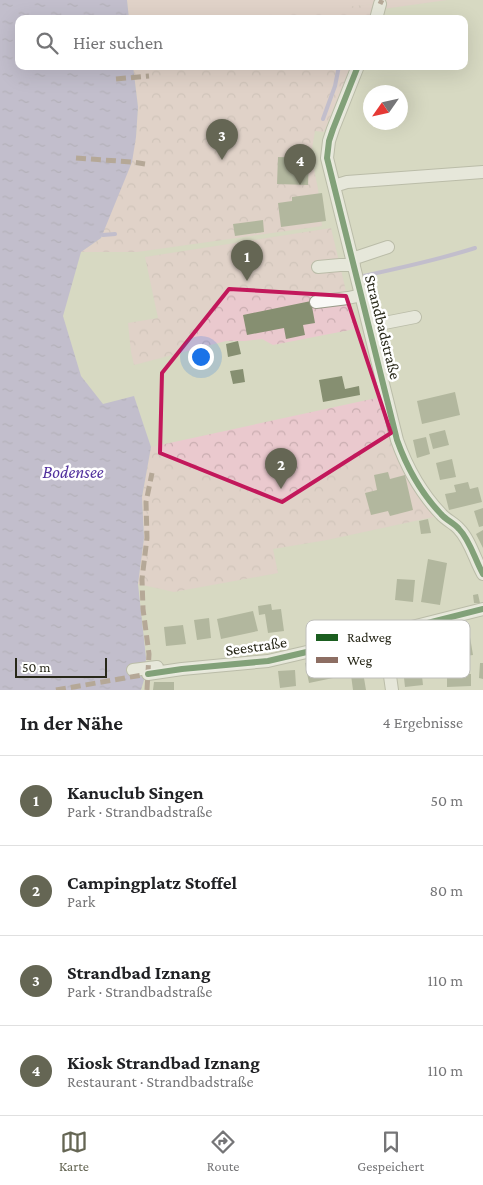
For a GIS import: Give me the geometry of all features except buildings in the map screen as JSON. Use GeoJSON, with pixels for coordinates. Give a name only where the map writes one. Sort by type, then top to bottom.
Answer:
{"type":"FeatureCollection","features":[{"type":"Feature","properties":{"kind":"street"},"geometry":{"type":"LineString","coordinates":[[377,15],[380,4]]}},
{"type":"Feature","properties":{"kind":"street","name":"Strandbadstraße"},"geometry":{"type":"LineString","coordinates":[[356,70],[333,129],[327,158],[369,326],[405,462],[426,497],[442,515],[460,529],[483,574]]}},
{"type":"Feature","properties":{"kind":"street"},"geometry":{"type":"LineString","coordinates":[[334,186],[347,182],[483,172]]}},
{"type":"Feature","properties":{"kind":"street"},"geometry":{"type":"LineString","coordinates":[[318,266],[340,265],[353,262],[388,248]]}},
{"type":"Feature","properties":{"kind":"street"},"geometry":{"type":"LineString","coordinates":[[316,302],[362,295]]}},
{"type":"Feature","properties":{"kind":"street"},"geometry":{"type":"LineString","coordinates":[[369,326],[415,317]]}},
{"type":"Feature","properties":{"kind":"street","name":"Seestraße"},"geometry":{"type":"LineString","coordinates":[[439,620],[483,609]]}},
{"type":"Feature","properties":{"kind":"street","name":"Seestraße"},"geometry":{"type":"LineString","coordinates":[[148,674],[268,661],[306,652]]}},
{"type":"Feature","properties":{"kind":"street"},"geometry":{"type":"LineString","coordinates":[[134,670],[170,666],[182,669]]}},
{"type":"Feature","properties":{"kind":"highlighted area"},"geometry":{"type":"Polygon","coordinates":[[[229,289],[346,296],[391,433],[282,502],[160,453],[162,373],[229,289]]]}},
{"type":"Feature","properties":{"kind":"green space"},"geometry":{"type":"Polygon","coordinates":[[[127,0],[376,0],[374,4],[285,15],[129,15],[127,0]]]}},
{"type":"Feature","properties":{"kind":"green space"},"geometry":{"type":"Polygon","coordinates":[[[386,0],[447,0],[383,9],[386,0]]]}},
{"type":"Feature","properties":{"kind":"green space"},"geometry":{"type":"Polygon","coordinates":[[[374,4],[372,15],[269,15],[374,4]]]}},
{"type":"Feature","properties":{"kind":"green space"},"geometry":{"type":"Polygon","coordinates":[[[133,70],[349,70],[324,132],[315,131],[311,155],[318,189],[322,226],[137,252],[81,252],[101,238],[136,137],[138,107],[133,70]]]}},
{"type":"Feature","properties":{"kind":"green space"},"geometry":{"type":"Polygon","coordinates":[[[331,228],[355,329],[273,345],[262,339],[226,341],[134,365],[128,323],[158,318],[145,257],[331,228]]]}},
{"type":"Feature","properties":{"kind":"green space"},"geometry":{"type":"Polygon","coordinates":[[[381,397],[438,516],[327,540],[273,549],[278,573],[174,592],[138,584],[144,538],[142,497],[151,447],[381,397]]]}},
{"type":"Feature","properties":{"kind":"water","name":"Bodensee"},"geometry":{"type":"Polygon","coordinates":[[[0,0],[127,0],[129,15],[15,15],[15,70],[133,70],[138,107],[132,162],[101,238],[81,252],[63,316],[81,376],[103,404],[134,396],[151,447],[142,497],[144,538],[138,584],[146,658],[144,680],[141,690],[0,690],[0,0]]]}},
{"type":"Feature","properties":{"kind":"waterway"},"geometry":{"type":"LineString","coordinates":[[323,119],[335,86],[338,70]]}},
{"type":"Feature","properties":{"kind":"waterway"},"geometry":{"type":"LineString","coordinates":[[103,235],[115,234]]}},
{"type":"Feature","properties":{"kind":"waterway"},"geometry":{"type":"LineString","coordinates":[[363,276],[475,248]]}},
{"type":"Feature","properties":{"kind":"marked path"},"geometry":{"type":"LineString","coordinates":[[380,4],[382,0]]}},
{"type":"Feature","properties":{"kind":"marked path"},"geometry":{"type":"LineString","coordinates":[[116,79],[149,76]]}},
{"type":"Feature","properties":{"kind":"marked path"},"geometry":{"type":"LineString","coordinates":[[76,158],[145,164]]}},
{"type":"Feature","properties":{"kind":"marked path"},"geometry":{"type":"LineString","coordinates":[[147,690],[149,654],[143,609],[142,579],[147,538],[146,502],[152,473]]}},
{"type":"Feature","properties":{"kind":"marked path"},"geometry":{"type":"LineString","coordinates":[[56,690],[148,674]]}},
{"type":"Feature","properties":{"kind":"cycle path"},"geometry":{"type":"LineString","coordinates":[[356,70],[333,129],[327,158],[397,440],[420,488],[433,506],[463,534],[483,574]]}},
{"type":"Feature","properties":{"kind":"cycle path"},"geometry":{"type":"LineString","coordinates":[[439,620],[483,609]]}},
{"type":"Feature","properties":{"kind":"cycle path"},"geometry":{"type":"LineString","coordinates":[[148,674],[268,661],[306,652]]}},
{"type":"Feature","properties":{"kind":"place","name":"Strandbad Iznang"},"geometry":{"type":"Point","coordinates":[222,160]}},
{"type":"Feature","properties":{"kind":"place","name":"Kiosk Strandbad Iznang"},"geometry":{"type":"Point","coordinates":[300,185]}},
{"type":"Feature","properties":{"kind":"place","name":"Kanuclub Singen"},"geometry":{"type":"Point","coordinates":[247,281]}},
{"type":"Feature","properties":{"kind":"place","name":"Campingplatz Stoffel"},"geometry":{"type":"Point","coordinates":[281,489]}}]}
